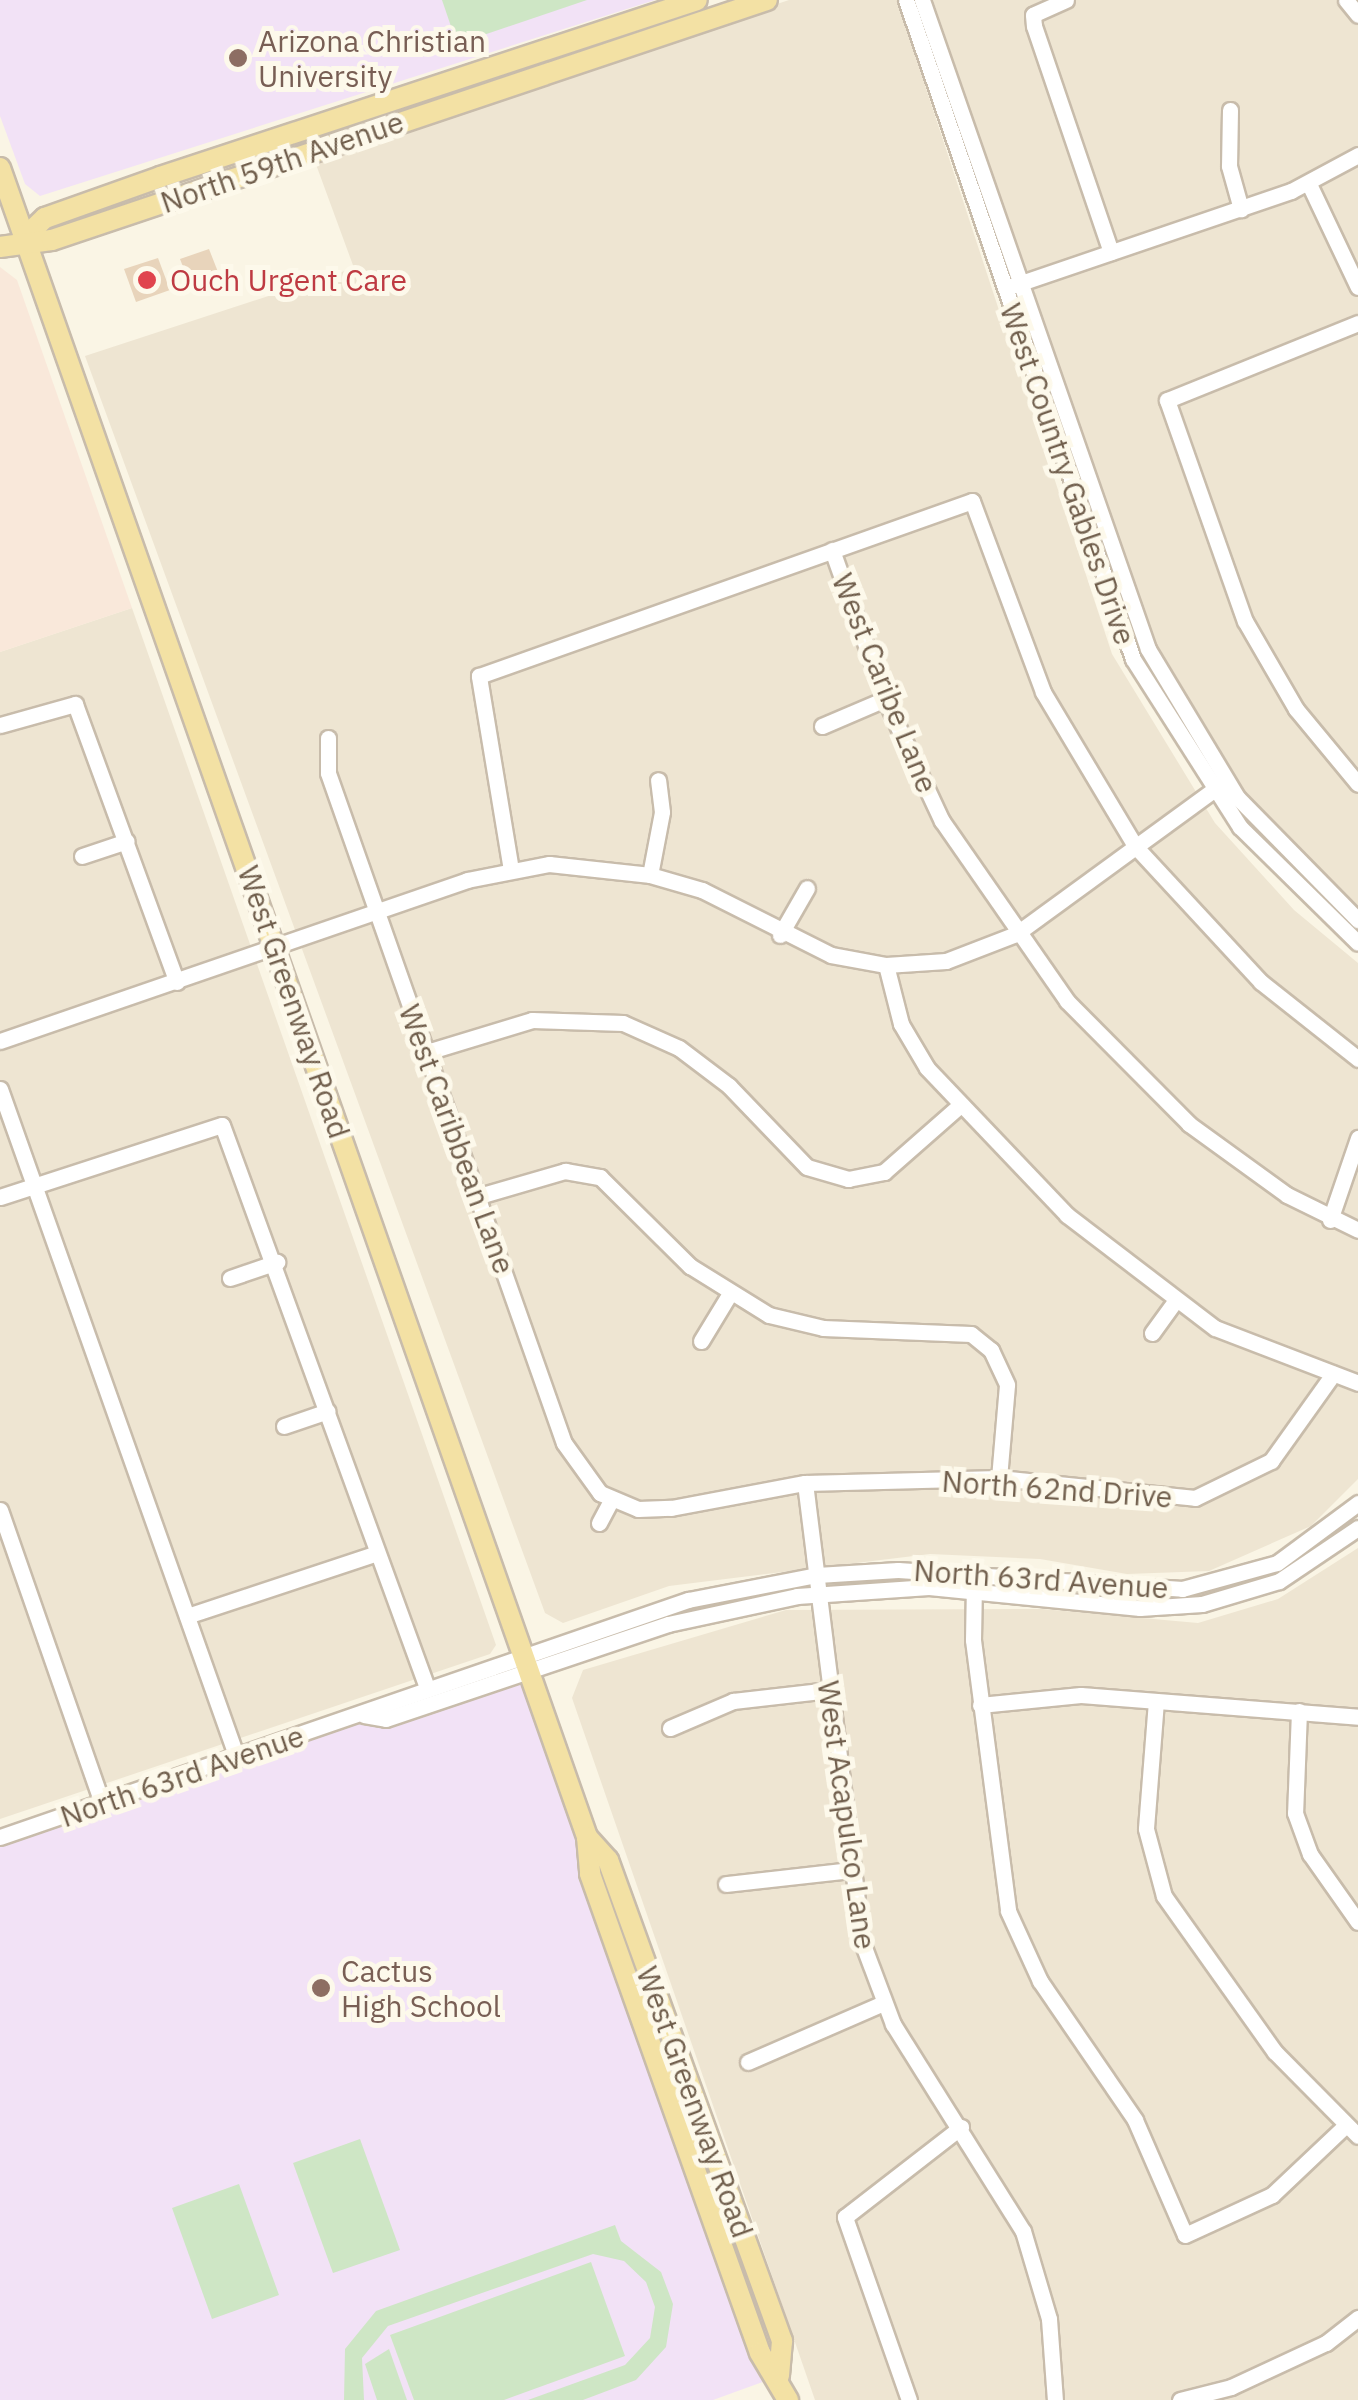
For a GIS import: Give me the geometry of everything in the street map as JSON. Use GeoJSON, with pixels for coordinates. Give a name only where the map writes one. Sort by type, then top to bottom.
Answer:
{"type":"FeatureCollection","features":[{"type":"Feature","properties":{"kind":"main road","name":"North 59th Avenue"},"geometry":{"type":"LineString","coordinates":[[24,238],[45,218],[257,144],[698,0]]}},
{"type":"Feature","properties":{"kind":"main road","name":"North 59th Avenue"},"geometry":{"type":"LineString","coordinates":[[0,246],[24,238],[52,240],[767,0]]}},
{"type":"Feature","properties":{"kind":"main road"},"geometry":{"type":"LineString","coordinates":[[257,144],[266,168]]}},
{"type":"Feature","properties":{"kind":"main road","name":"West Greenway Road"},"geometry":{"type":"LineString","coordinates":[[0,168],[587,1837],[590,1874],[760,2353],[779,2376],[788,2400]]}},
{"type":"Feature","properties":{"kind":"main road"},"geometry":{"type":"LineString","coordinates":[[160,178],[169,201]]}},
{"type":"Feature","properties":{"kind":"main road","name":"West Greenway Road"},"geometry":{"type":"LineString","coordinates":[[587,1837],[608,1860],[782,2342],[779,2376]]}},
{"type":"Feature","properties":{"kind":"main road"},"geometry":{"type":"LineString","coordinates":[[676,2114],[700,2114]]}},
{"type":"Feature","properties":{"kind":"street","name":"West Country Gables Drive"},"geometry":{"type":"LineString","coordinates":[[906,0],[1116,622],[1219,786],[1282,874],[1358,943]]}},
{"type":"Feature","properties":{"kind":"street","name":"West Country Gables Drive"},"geometry":{"type":"LineString","coordinates":[[922,0],[1132,612],[1219,786],[1358,920]]}},
{"type":"Feature","properties":{"kind":"street"},"geometry":{"type":"LineString","coordinates":[[1066,0],[1034,14],[1112,252]]}},
{"type":"Feature","properties":{"kind":"street"},"geometry":{"type":"LineString","coordinates":[[1346,0],[1358,15]]}},
{"type":"Feature","properties":{"kind":"street"},"geometry":{"type":"LineString","coordinates":[[1230,110],[1229,166],[1242,209]]}},
{"type":"Feature","properties":{"kind":"street"},"geometry":{"type":"LineString","coordinates":[[1003,289],[1310,184],[1358,155]]}},
{"type":"Feature","properties":{"kind":"street"},"geometry":{"type":"LineString","coordinates":[[1310,184],[1358,287]]}},
{"type":"Feature","properties":{"kind":"street"},"geometry":{"type":"LineString","coordinates":[[1358,323],[1166,400],[1245,621],[1296,708],[1358,784]]}},
{"type":"Feature","properties":{"kind":"street"},"geometry":{"type":"LineString","coordinates":[[512,870],[479,676],[972,501],[1043,692],[1135,846],[1237,960],[1358,1059]]}},
{"type":"Feature","properties":{"kind":"street","name":"West Caribe Lane"},"geometry":{"type":"LineString","coordinates":[[832,550],[885,699],[942,821],[1016,934],[1067,1001],[1189,1124],[1330,1220],[1358,1230]]}},
{"type":"Feature","properties":{"kind":"street"},"geometry":{"type":"LineString","coordinates":[[822,726],[885,699]]}},
{"type":"Feature","properties":{"kind":"street"},"geometry":{"type":"LineString","coordinates":[[0,725],[75,704],[177,982]]}},
{"type":"Feature","properties":{"kind":"street","name":"West Caribbean Lane"},"geometry":{"type":"LineString","coordinates":[[328,738],[328,773],[564,1443],[591,1487],[611,1500]]}},
{"type":"Feature","properties":{"kind":"street"},"geometry":{"type":"LineString","coordinates":[[650,875],[662,812],[658,780]]}},
{"type":"Feature","properties":{"kind":"street"},"geometry":{"type":"LineString","coordinates":[[0,1041],[376,912],[512,870],[587,865],[650,875],[702,890],[780,935],[886,965],[946,961],[1016,934],[1219,786]]}},
{"type":"Feature","properties":{"kind":"street"},"geometry":{"type":"LineString","coordinates":[[82,856],[126,840]]}},
{"type":"Feature","properties":{"kind":"street"},"geometry":{"type":"LineString","coordinates":[[780,935],[807,888]]}},
{"type":"Feature","properties":{"kind":"street"},"geometry":{"type":"LineString","coordinates":[[886,965],[913,1048],[959,1106],[1066,1215],[1175,1301],[1236,1340],[1358,1383]]}},
{"type":"Feature","properties":{"kind":"street"},"geometry":{"type":"LineString","coordinates":[[427,1052],[532,1020],[623,1023],[679,1048],[729,1086],[807,1167],[838,1178],[884,1172],[959,1106]]}},
{"type":"Feature","properties":{"kind":"street"},"geometry":{"type":"LineString","coordinates":[[0,1090],[236,1758]]}},
{"type":"Feature","properties":{"kind":"street"},"geometry":{"type":"LineString","coordinates":[[0,1197],[222,1125],[276,1262],[426,1685]]}},
{"type":"Feature","properties":{"kind":"street"},"geometry":{"type":"LineString","coordinates":[[1330,1220],[1358,1138]]}},
{"type":"Feature","properties":{"kind":"street"},"geometry":{"type":"LineString","coordinates":[[479,1196],[565,1171],[600,1177],[729,1295],[794,1324],[956,1330],[984,1343],[1006,1385],[999,1478]]}},
{"type":"Feature","properties":{"kind":"street"},"geometry":{"type":"LineString","coordinates":[[230,1278],[276,1262]]}},
{"type":"Feature","properties":{"kind":"street"},"geometry":{"type":"LineString","coordinates":[[702,1341],[729,1295]]}},
{"type":"Feature","properties":{"kind":"street"},"geometry":{"type":"LineString","coordinates":[[1152,1333],[1175,1301]]}},
{"type":"Feature","properties":{"kind":"street","name":"North 62nd Drive"},"geometry":{"type":"LineString","coordinates":[[611,1500],[671,1508],[805,1483],[999,1478],[1195,1498],[1272,1461],[1333,1374]]}},
{"type":"Feature","properties":{"kind":"street"},"geometry":{"type":"LineString","coordinates":[[284,1426],[328,1411]]}},
{"type":"Feature","properties":{"kind":"street","name":"West Acapulco Lane"},"geometry":{"type":"LineString","coordinates":[[805,1483],[850,1870],[862,1942],[884,2003],[1032,2252],[1049,2319],[1055,2400]]}},
{"type":"Feature","properties":{"kind":"street"},"geometry":{"type":"LineString","coordinates":[[599,1523],[611,1500]]}},
{"type":"Feature","properties":{"kind":"street","name":"North 63rd Avenue"},"geometry":{"type":"LineString","coordinates":[[364,1715],[386,1719],[688,1600],[816,1575],[975,1572],[1132,1590],[1203,1586],[1297,1553],[1358,1503]]}},
{"type":"Feature","properties":{"kind":"street"},"geometry":{"type":"LineString","coordinates":[[0,1510],[102,1803]]}},
{"type":"Feature","properties":{"kind":"street","name":"North 63rd Avenue"},"geometry":{"type":"LineString","coordinates":[[0,1837],[364,1715],[426,1685],[700,1615],[819,1594],[974,1590],[1140,1608],[1202,1604],[1279,1581],[1358,1528]]}},
{"type":"Feature","properties":{"kind":"street"},"geometry":{"type":"LineString","coordinates":[[187,1616],[377,1552]]}},
{"type":"Feature","properties":{"kind":"street"},"geometry":{"type":"LineString","coordinates":[[975,1572],[980,1705],[1000,1874],[1019,1940],[1134,2120],[1185,2235],[1272,2195],[1352,2130],[1275,2052],[1164,1896],[1146,1829],[1156,1701]]}},
{"type":"Feature","properties":{"kind":"street"},"geometry":{"type":"LineString","coordinates":[[670,1728],[733,1701],[829,1690]]}},
{"type":"Feature","properties":{"kind":"street"},"geometry":{"type":"LineString","coordinates":[[980,1705],[1080,1696],[1358,1716]]}},
{"type":"Feature","properties":{"kind":"street"},"geometry":{"type":"LineString","coordinates":[[1298,1712],[1295,1813],[1310,1854],[1358,1922]]}},
{"type":"Feature","properties":{"kind":"street"},"geometry":{"type":"LineString","coordinates":[[726,1884],[850,1870]]}},
{"type":"Feature","properties":{"kind":"street"},"geometry":{"type":"LineString","coordinates":[[748,2062],[884,2003]]}},
{"type":"Feature","properties":{"kind":"street"},"geometry":{"type":"LineString","coordinates":[[910,2400],[846,2217],[961,2127]]}},
{"type":"Feature","properties":{"kind":"street"},"geometry":{"type":"LineString","coordinates":[[1180,2400],[1326,2343],[1358,2318]]}},
{"type":"Feature","properties":{"kind":"shaded area","name":"Arizona Christian University"},"geometry":{"type":"Polygon","coordinates":[[[0,0],[655,0],[40,196],[25,184],[0,116],[0,0]]]}},
{"type":"Feature","properties":{"kind":"shaded area"},"geometry":{"type":"Polygon","coordinates":[[[789,0],[897,0],[1112,654],[1215,823],[1294,910],[1358,963],[1358,1479],[1311,1526],[1209,1571],[1127,1574],[1040,1559],[930,1554],[669,1586],[563,1623],[545,1613],[85,356],[354,268],[314,159],[789,0]]]}},
{"type":"Feature","properties":{"kind":"shaded area"},"geometry":{"type":"Polygon","coordinates":[[[933,0],[1358,0],[1358,909],[1246,794],[1146,626],[933,0]]]}},
{"type":"Feature","properties":{"kind":"shaded area"},"geometry":{"type":"Polygon","coordinates":[[[0,267],[17,280],[132,608],[0,652],[0,267]]]}},
{"type":"Feature","properties":{"kind":"shaded area"},"geometry":{"type":"Polygon","coordinates":[[[132,608],[496,1645],[490,1654],[0,1819],[0,652],[132,608]]]}},
{"type":"Feature","properties":{"kind":"shaded area"},"geometry":{"type":"Polygon","coordinates":[[[1358,1548],[1358,2400],[815,2400],[572,1698],[583,1670],[786,1610],[1042,1609],[1198,1623],[1278,1599],[1358,1548]]]}},
{"type":"Feature","properties":{"kind":"shaded area","name":"Cactus High School"},"geometry":{"type":"Polygon","coordinates":[[[526,1662],[779,2376],[713,2400],[0,2400],[0,1837],[526,1662]]]}},
{"type":"Feature","properties":{"kind":"green space"},"geometry":{"type":"Polygon","coordinates":[[[442,0],[587,0],[457,44],[442,0]]]}},
{"type":"Feature","properties":{"kind":"green space"},"geometry":{"type":"Polygon","coordinates":[[[360,2139],[400,2250],[333,2273],[293,2163],[360,2139]]]}},
{"type":"Feature","properties":{"kind":"green space"},"geometry":{"type":"Polygon","coordinates":[[[239,2184],[279,2295],[212,2319],[172,2208],[239,2184]]]}},
{"type":"Feature","properties":{"kind":"green space"},"geometry":{"type":"Polygon","coordinates":[[[615,2225],[621,2241],[661,2272],[673,2304],[666,2347],[636,2380],[583,2400],[528,2400],[625,2365],[650,2338],[655,2307],[646,2282],[624,2261],[593,2254],[388,2326],[362,2358],[364,2400],[344,2400],[345,2349],[376,2311],[615,2225]]]}},
{"type":"Feature","properties":{"kind":"green space"},"geometry":{"type":"Polygon","coordinates":[[[591,2262],[625,2356],[504,2400],[414,2400],[390,2335],[591,2262]]]}},
{"type":"Feature","properties":{"kind":"green space"},"geometry":{"type":"Polygon","coordinates":[[[389,2349],[407,2400],[377,2400],[365,2364],[389,2349]]]}},
{"type":"Feature","properties":{"kind":"building"},"geometry":{"type":"Polygon","coordinates":[[[209,249],[218,272],[189,282],[180,259],[209,249]]]}},
{"type":"Feature","properties":{"kind":"building","name":"Ouch Urgent Care"},"geometry":{"type":"Polygon","coordinates":[[[158,258],[170,290],[136,302],[124,269],[158,258]]]}},
{"type":"Feature","properties":{"kind":"place","name":"Arizona Christian University"},"geometry":{"type":"Point","coordinates":[238,58]}},
{"type":"Feature","properties":{"kind":"place","name":"Ouch Urgent Care"},"geometry":{"type":"Point","coordinates":[147,280]}},
{"type":"Feature","properties":{"kind":"place","name":"Cactus High School"},"geometry":{"type":"Point","coordinates":[321,1988]}}]}
